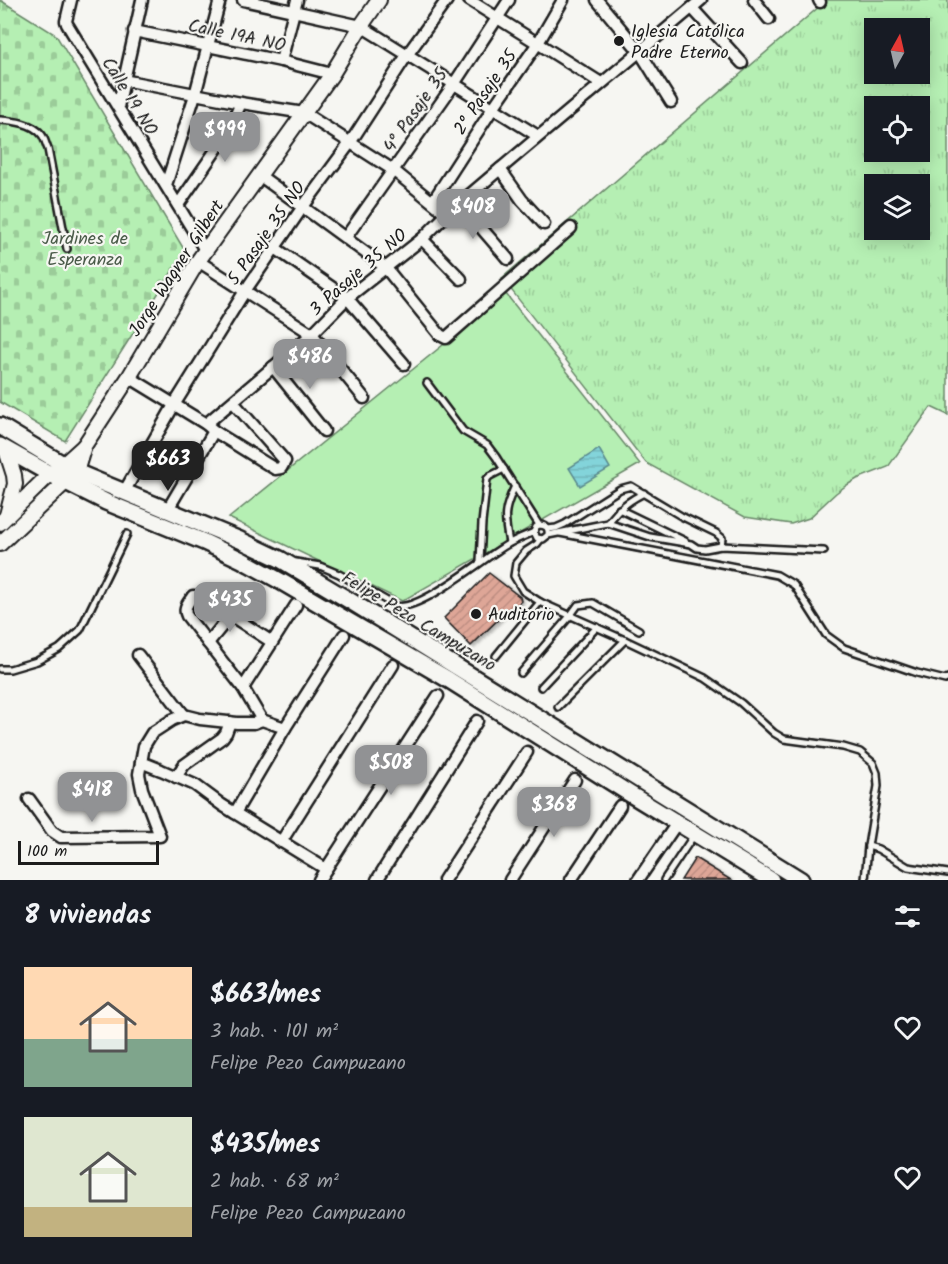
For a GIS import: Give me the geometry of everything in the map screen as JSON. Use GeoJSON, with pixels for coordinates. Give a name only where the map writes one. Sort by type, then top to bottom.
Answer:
{"type":"FeatureCollection","features":[{"type":"Feature","properties":{"kind":"main road","name":"Felipe Pezo Campuzano"},"geometry":{"type":"LineString","coordinates":[[0,426],[106,502],[195,538],[242,560],[303,594],[449,681],[769,880]]}},
{"type":"Feature","properties":{"kind":"main road","name":"Felipe Pezo Campuzano"},"geometry":{"type":"LineString","coordinates":[[3,448],[50,474],[68,473],[124,492],[280,559],[792,878]]}},
{"type":"Feature","properties":{"kind":"street","name":"Calle 19 NO"},"geometry":{"type":"LineString","coordinates":[[71,0],[66,21],[178,205],[201,255],[245,291],[312,334],[364,398]]}},
{"type":"Feature","properties":{"kind":"street"},"geometry":{"type":"LineString","coordinates":[[118,107],[142,0]]}},
{"type":"Feature","properties":{"kind":"street"},"geometry":{"type":"LineString","coordinates":[[166,185],[195,94],[220,0]]}},
{"type":"Feature","properties":{"kind":"street"},"geometry":{"type":"LineString","coordinates":[[243,0],[296,5],[362,24],[407,55],[538,136]]}},
{"type":"Feature","properties":{"kind":"street"},"geometry":{"type":"LineString","coordinates":[[362,24],[369,0]]}},
{"type":"Feature","properties":{"kind":"street","name":"Jorge Wagner Gilbert"},"geometry":{"type":"LineString","coordinates":[[68,473],[129,377],[201,255],[332,74],[379,0]]}},
{"type":"Feature","properties":{"kind":"street","name":"5 Pasaje 35 NO"},"geometry":{"type":"LineString","coordinates":[[124,492],[174,405],[245,291],[350,143],[407,55],[447,0]]}},
{"type":"Feature","properties":{"kind":"street"},"geometry":{"type":"LineString","coordinates":[[469,0],[601,83]]}},
{"type":"Feature","properties":{"kind":"street","name":"4° Pasaje 35"},"geometry":{"type":"LineString","coordinates":[[346,237],[454,84],[509,0]]}},
{"type":"Feature","properties":{"kind":"street","name":"2° Pasaje 35"},"geometry":{"type":"LineString","coordinates":[[433,201],[538,43],[563,0]]}},
{"type":"Feature","properties":{"kind":"street","name":"3 Pasaje 35 NO"},"geometry":{"type":"LineString","coordinates":[[210,428],[234,402],[312,334],[347,298],[422,239],[500,168],[701,0]]}},
{"type":"Feature","properties":{"kind":"street"},"geometry":{"type":"LineString","coordinates":[[754,0],[769,19]]}},
{"type":"Feature","properties":{"kind":"street"},"geometry":{"type":"LineString","coordinates":[[605,2],[671,102]]}},
{"type":"Feature","properties":{"kind":"street"},"geometry":{"type":"LineString","coordinates":[[281,61],[296,5]]}},
{"type":"Feature","properties":{"kind":"street"},"geometry":{"type":"LineString","coordinates":[[692,8],[742,63]]}},
{"type":"Feature","properties":{"kind":"street","name":"Calle 19A NO"},"geometry":{"type":"LineString","coordinates":[[135,32],[281,61],[332,74]]}},
{"type":"Feature","properties":{"kind":"street"},"geometry":{"type":"LineString","coordinates":[[123,80],[304,113],[393,170],[447,214]]}},
{"type":"Feature","properties":{"kind":"street"},"geometry":{"type":"LineString","coordinates":[[178,205],[227,134],[241,103]]}},
{"type":"Feature","properties":{"kind":"street"},"geometry":{"type":"LineString","coordinates":[[500,168],[522,200],[544,224]]}},
{"type":"Feature","properties":{"kind":"street"},"geometry":{"type":"LineString","coordinates":[[259,175],[385,267],[440,335],[446,338],[571,228]]}},
{"type":"Feature","properties":{"kind":"street"},"geometry":{"type":"LineString","coordinates":[[462,202],[508,258]]}},
{"type":"Feature","properties":{"kind":"street"},"geometry":{"type":"LineString","coordinates":[[422,239],[461,279]]}},
{"type":"Feature","properties":{"kind":"street"},"geometry":{"type":"LineString","coordinates":[[275,248],[347,298],[404,364]]}},
{"type":"Feature","properties":{"kind":"street"},"geometry":{"type":"LineString","coordinates":[[273,367],[324,431]]}},
{"type":"Feature","properties":{"kind":"street"},"geometry":{"type":"LineString","coordinates":[[129,377],[275,469],[283,466],[285,461],[234,402]]}},
{"type":"Feature","properties":{"kind":"street"},"geometry":{"type":"LineString","coordinates":[[168,509],[210,428]]}},
{"type":"Feature","properties":{"kind":"street"},"geometry":{"type":"LineString","coordinates":[[3,448],[14,475],[15,484],[3,521]]}},
{"type":"Feature","properties":{"kind":"street"},"geometry":{"type":"LineString","coordinates":[[0,544],[68,473]]}},
{"type":"Feature","properties":{"kind":"street"},"geometry":{"type":"LineString","coordinates":[[3,521],[50,474]]}},
{"type":"Feature","properties":{"kind":"street"},"geometry":{"type":"LineString","coordinates":[[262,720],[243,688],[185,612],[186,607],[193,596],[202,597],[272,642]]}},
{"type":"Feature","properties":{"kind":"street"},"geometry":{"type":"LineString","coordinates":[[243,688],[296,605]]}},
{"type":"Feature","properties":{"kind":"street"},"geometry":{"type":"LineString","coordinates":[[208,643],[230,616]]}},
{"type":"Feature","properties":{"kind":"street"},"geometry":{"type":"LineString","coordinates":[[235,813],[344,635]]}},
{"type":"Feature","properties":{"kind":"street"},"geometry":{"type":"LineString","coordinates":[[138,655],[184,716]]}},
{"type":"Feature","properties":{"kind":"street"},"geometry":{"type":"LineString","coordinates":[[281,842],[393,665]]}},
{"type":"Feature","properties":{"kind":"street"},"geometry":{"type":"LineString","coordinates":[[319,880],[438,696]]}},
{"type":"Feature","properties":{"kind":"street"},"geometry":{"type":"LineString","coordinates":[[29,799],[52,831],[61,837],[160,836],[142,789],[139,774],[144,746],[152,733],[172,720],[184,716],[230,722],[254,723],[262,720],[285,728]]}},
{"type":"Feature","properties":{"kind":"street"},"geometry":{"type":"LineString","coordinates":[[377,880],[477,721]]}},
{"type":"Feature","properties":{"kind":"street"},"geometry":{"type":"LineString","coordinates":[[176,777],[184,765],[222,738],[230,722]]}},
{"type":"Feature","properties":{"kind":"street"},"geometry":{"type":"LineString","coordinates":[[447,879],[527,752]]}},
{"type":"Feature","properties":{"kind":"street"},"geometry":{"type":"LineString","coordinates":[[141,762],[195,785],[235,813],[326,869]]}},
{"type":"Feature","properties":{"kind":"street"},"geometry":{"type":"LineString","coordinates":[[510,880],[575,780]]}},
{"type":"Feature","properties":{"kind":"street"},"geometry":{"type":"LineString","coordinates":[[571,880],[620,806]]}},
{"type":"Feature","properties":{"kind":"street"},"geometry":{"type":"LineString","coordinates":[[638,880],[677,823]]}},
{"type":"Feature","properties":{"kind":"lane"},"geometry":{"type":"LineString","coordinates":[[0,120],[18,121],[42,135],[48,149],[67,249]]}},
{"type":"Feature","properties":{"kind":"lane"},"geometry":{"type":"LineString","coordinates":[[427,383],[463,431],[487,445],[539,525],[543,525],[548,532],[777,575],[794,585],[826,635],[844,648],[917,673],[945,680],[948,678]]}},
{"type":"Feature","properties":{"kind":"lane"},"geometry":{"type":"LineString","coordinates":[[480,561],[487,479],[504,469]]}},
{"type":"Feature","properties":{"kind":"lane"},"geometry":{"type":"LineString","coordinates":[[509,543],[505,512],[514,486]]}},
{"type":"Feature","properties":{"kind":"lane"},"geometry":{"type":"LineString","coordinates":[[721,546],[722,538],[716,532],[681,516],[631,486],[620,489],[565,524],[548,532],[546,538],[526,551],[516,563],[514,576],[523,591],[540,602],[705,678],[741,703],[784,740],[843,747],[860,752],[873,763],[878,786],[865,880]]}},
{"type":"Feature","properties":{"kind":"lane"},"geometry":{"type":"LineString","coordinates":[[608,523],[629,500],[644,493]]}},
{"type":"Feature","properties":{"kind":"lane"},"geometry":{"type":"LineString","coordinates":[[619,509],[697,548],[721,546],[824,551]]}},
{"type":"Feature","properties":{"kind":"lane"},"geometry":{"type":"LineString","coordinates":[[560,534],[608,523],[650,537],[691,544]]}},
{"type":"Feature","properties":{"kind":"lane"},"geometry":{"type":"LineString","coordinates":[[539,525],[536,526],[534,532],[540,540]]}},
{"type":"Feature","properties":{"kind":"lane"},"geometry":{"type":"LineString","coordinates":[[650,537],[655,527]]}},
{"type":"Feature","properties":{"kind":"lane"},"geometry":{"type":"LineString","coordinates":[[280,559],[320,566],[401,607],[425,599],[509,543],[534,532]]}},
{"type":"Feature","properties":{"kind":"lane"},"geometry":{"type":"LineString","coordinates":[[0,669],[10,669],[37,661],[59,649],[80,630],[127,534]]}},
{"type":"Feature","properties":{"kind":"lane"},"geometry":{"type":"LineString","coordinates":[[496,656],[540,602]]}},
{"type":"Feature","properties":{"kind":"lane"},"geometry":{"type":"LineString","coordinates":[[521,673],[578,605],[593,603],[639,630]]}},
{"type":"Feature","properties":{"kind":"lane"},"geometry":{"type":"LineString","coordinates":[[541,687],[597,627]]}},
{"type":"Feature","properties":{"kind":"lane"},"geometry":{"type":"LineString","coordinates":[[558,707],[625,640]]}},
{"type":"Feature","properties":{"kind":"lane"},"geometry":{"type":"LineString","coordinates":[[664,880],[695,834]]}},
{"type":"Feature","properties":{"kind":"lane"},"geometry":{"type":"LineString","coordinates":[[868,846],[878,849],[908,867],[948,873]]}},
{"type":"Feature","properties":{"kind":"green space","name":"Jardines de Esperanza"},"geometry":{"type":"Polygon","coordinates":[[[0,0],[56,35],[185,251],[65,441],[0,402],[0,0]]]}},
{"type":"Feature","properties":{"kind":"green space"},"geometry":{"type":"Polygon","coordinates":[[[827,0],[948,0],[948,415],[931,407],[888,467],[857,479],[836,493],[809,518],[791,524],[745,517],[646,463],[502,278],[827,0]]]}},
{"type":"Feature","properties":{"kind":"green space"},"geometry":{"type":"Polygon","coordinates":[[[506,294],[640,464],[402,601],[229,518],[506,294]]]}},
{"type":"Feature","properties":{"kind":"water"},"geometry":{"type":"Polygon","coordinates":[[[599,449],[610,468],[580,486],[569,468],[599,449]]]}},
{"type":"Feature","properties":{"kind":"building","name":"Auditorio"},"geometry":{"type":"Polygon","coordinates":[[[489,573],[520,597],[521,601],[509,609],[471,646],[444,618],[489,573]]]}},
{"type":"Feature","properties":{"kind":"building"},"geometry":{"type":"Polygon","coordinates":[[[695,858],[731,880],[681,880],[695,858]]]}},
{"type":"Feature","properties":{"kind":"place","name":"Iglesia Católica Padre Eterno"},"geometry":{"type":"Point","coordinates":[619,41]}},
{"type":"Feature","properties":{"kind":"place","name":"Auditorio"},"geometry":{"type":"Point","coordinates":[476,614]}}]}
